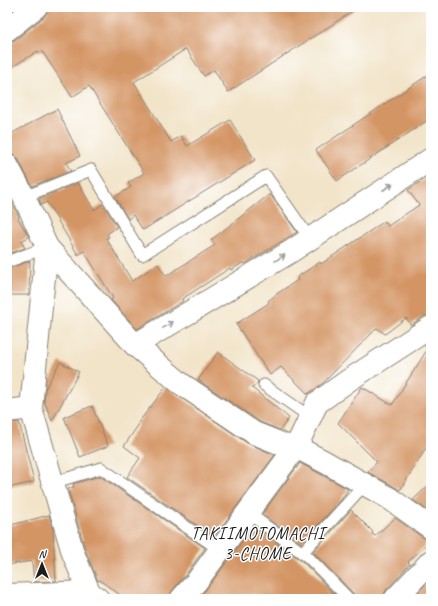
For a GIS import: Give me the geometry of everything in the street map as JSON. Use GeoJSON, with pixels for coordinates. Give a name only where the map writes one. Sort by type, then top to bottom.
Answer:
{"type":"FeatureCollection","features":[{"type":"Feature","properties":{"kind":"street"},"geometry":{"type":"LineString","coordinates":[[7,30],[36,7]]}},
{"type":"Feature","properties":{"kind":"street"},"geometry":{"type":"LineString","coordinates":[[135,345],[310,239],[431,159]]}},
{"type":"Feature","properties":{"kind":"street"},"geometry":{"type":"LineString","coordinates":[[7,165],[24,197],[47,247],[135,345],[180,383],[254,433],[284,445],[296,447],[365,484],[389,498],[431,528]]}},
{"type":"Feature","properties":{"kind":"street"},"geometry":{"type":"LineString","coordinates":[[7,595],[94,595],[72,553],[31,408],[47,247]]}},
{"type":"Feature","properties":{"kind":"street"},"geometry":{"type":"LineString","coordinates":[[181,599],[197,581],[296,447],[317,403],[349,380],[431,328]]}},
{"type":"Feature","properties":{"kind":"street"},"geometry":{"type":"LineString","coordinates":[[7,411],[31,408]]}},
{"type":"Feature","properties":{"kind":"street"},"geometry":{"type":"LineString","coordinates":[[395,599],[431,561]]}},
{"type":"Feature","properties":{"kind":"lane"},"geometry":{"type":"LineString","coordinates":[[24,197],[91,170],[142,255],[266,176],[310,239]]}},
{"type":"Feature","properties":{"kind":"lane"},"geometry":{"type":"LineString","coordinates":[[7,262],[47,247]]}},
{"type":"Feature","properties":{"kind":"lane"},"geometry":{"type":"LineString","coordinates":[[264,385],[310,417]]}},
{"type":"Feature","properties":{"kind":"lane"},"geometry":{"type":"LineString","coordinates":[[52,483],[101,468],[220,550]]}},
{"type":"Feature","properties":{"kind":"lane"},"geometry":{"type":"LineString","coordinates":[[302,553],[365,484]]}},
{"type":"Feature","properties":{"kind":"lane"},"geometry":{"type":"LineString","coordinates":[[247,512],[302,553],[349,599]]}},
{"type":"Feature","properties":{"kind":"building"},"geometry":{"type":"Polygon","coordinates":[[[48,7],[359,7],[228,92],[214,70],[204,76],[186,49],[134,82],[171,142],[181,136],[187,146],[230,120],[255,160],[143,230],[133,215],[128,219],[115,197],[131,187],[128,183],[144,173],[89,86],[72,97],[42,51],[39,53],[38,51],[7,70],[7,42],[15,40],[44,17],[48,7]]]}},
{"type":"Feature","properties":{"kind":"building"},"geometry":{"type":"Polygon","coordinates":[[[431,73],[431,118],[337,181],[316,150],[431,73]]]}},
{"type":"Feature","properties":{"kind":"building"},"geometry":{"type":"Polygon","coordinates":[[[57,109],[80,156],[66,163],[71,171],[32,186],[18,159],[13,154],[7,153],[7,136],[57,109]]]}},
{"type":"Feature","properties":{"kind":"building"},"geometry":{"type":"Polygon","coordinates":[[[431,175],[431,315],[424,316],[411,325],[406,318],[385,334],[377,328],[323,383],[308,394],[281,367],[270,375],[236,324],[269,303],[268,301],[278,293],[298,280],[297,277],[320,262],[321,264],[385,221],[388,226],[419,205],[408,190],[431,175]]]}},
{"type":"Feature","properties":{"kind":"building"},"geometry":{"type":"Polygon","coordinates":[[[78,183],[94,210],[103,204],[117,227],[107,234],[109,237],[106,238],[132,281],[158,264],[166,276],[215,245],[211,240],[270,194],[297,232],[245,264],[244,262],[231,270],[230,268],[182,299],[183,301],[137,329],[111,300],[113,298],[84,251],[78,255],[47,202],[41,205],[39,199],[78,183]]]}},
{"type":"Feature","properties":{"kind":"building"},"geometry":{"type":"Polygon","coordinates":[[[7,192],[19,217],[18,218],[29,237],[21,241],[25,248],[11,253],[11,247],[7,249],[7,192]]]}},
{"type":"Feature","properties":{"kind":"building"},"geometry":{"type":"Polygon","coordinates":[[[30,261],[29,295],[10,295],[10,268],[30,261]]]}},
{"type":"Feature","properties":{"kind":"building"},"geometry":{"type":"Polygon","coordinates":[[[431,342],[431,440],[400,490],[368,472],[377,462],[338,423],[362,387],[392,405],[427,350],[425,346],[431,342]]]}},
{"type":"Feature","properties":{"kind":"building"},"geometry":{"type":"Polygon","coordinates":[[[218,352],[258,381],[252,388],[289,418],[280,430],[260,422],[198,380],[218,352]]]}},
{"type":"Feature","properties":{"kind":"building"},"geometry":{"type":"Polygon","coordinates":[[[60,362],[79,372],[52,421],[44,401],[45,389],[60,362]]]}},
{"type":"Feature","properties":{"kind":"building"},"geometry":{"type":"Polygon","coordinates":[[[166,387],[247,443],[275,455],[214,537],[127,477],[140,458],[124,446],[139,424],[138,423],[166,387]]]}},
{"type":"Feature","properties":{"kind":"building"},"geometry":{"type":"Polygon","coordinates":[[[92,406],[108,446],[80,457],[64,417],[92,406]]]}},
{"type":"Feature","properties":{"kind":"building"},"geometry":{"type":"Polygon","coordinates":[[[19,422],[34,482],[7,488],[7,423],[19,422]]]}},
{"type":"Feature","properties":{"kind":"building"},"geometry":{"type":"Polygon","coordinates":[[[300,463],[348,489],[341,500],[301,543],[262,514],[300,463]]]}},
{"type":"Feature","properties":{"kind":"building"},"geometry":{"type":"Polygon","coordinates":[[[100,476],[205,548],[172,591],[169,599],[126,599],[99,580],[98,581],[85,549],[68,489],[74,487],[73,484],[100,476]]]}},
{"type":"Feature","properties":{"kind":"building"},"geometry":{"type":"Polygon","coordinates":[[[431,483],[431,513],[413,500],[431,483]]]}},
{"type":"Feature","properties":{"kind":"building"},"geometry":{"type":"Polygon","coordinates":[[[351,510],[373,532],[372,534],[375,536],[395,518],[424,538],[431,540],[408,562],[410,564],[386,590],[383,599],[356,599],[354,594],[313,552],[351,510]]]}},
{"type":"Feature","properties":{"kind":"building"},"geometry":{"type":"Polygon","coordinates":[[[49,515],[53,530],[56,581],[34,582],[32,561],[7,565],[7,526],[49,515]]]}},
{"type":"Feature","properties":{"kind":"building"},"geometry":{"type":"Polygon","coordinates":[[[254,526],[303,562],[339,599],[198,599],[254,526]]]}},
{"type":"Feature","properties":{"kind":"building"},"geometry":{"type":"Polygon","coordinates":[[[427,583],[431,587],[431,599],[412,599],[427,583]]]}},
{"type":"Feature","properties":{"kind":"district","name":"TAKIIMOTOMACHI 3-CHOME"},"geometry":{"type":"Point","coordinates":[258,543]}}]}
